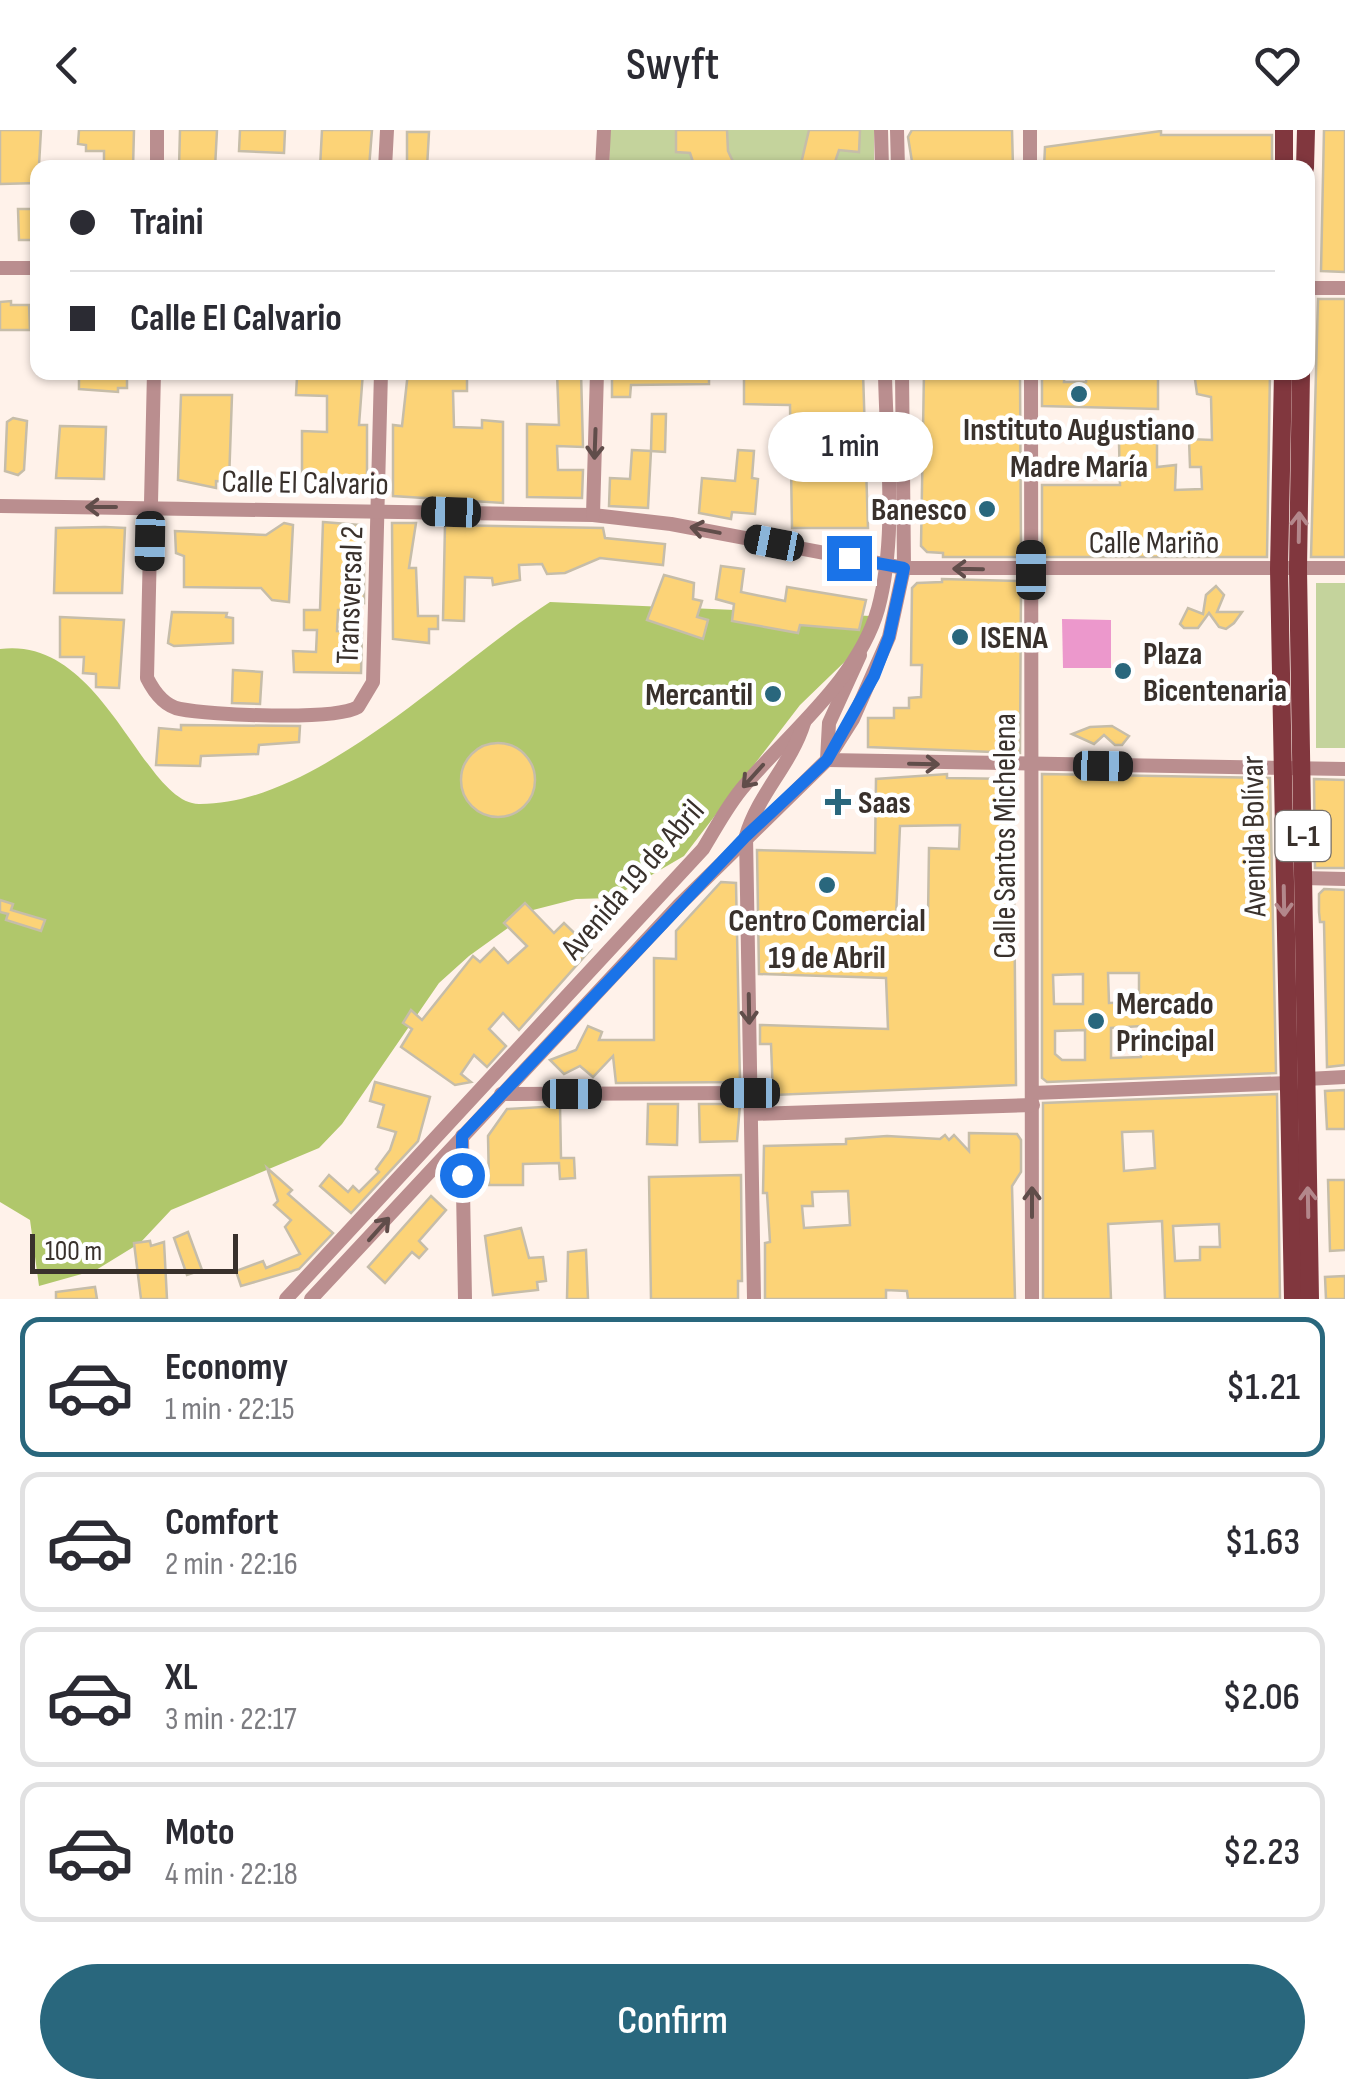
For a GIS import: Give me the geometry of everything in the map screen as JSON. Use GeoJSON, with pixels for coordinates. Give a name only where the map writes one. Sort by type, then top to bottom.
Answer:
{"type":"FeatureCollection","features":[{"type":"Feature","properties":{"kind":"main road"},"geometry":{"type":"LineString","coordinates":[[1284,130],[1284,160]]}},
{"type":"Feature","properties":{"kind":"main road"},"geometry":{"type":"LineString","coordinates":[[1305,160],[1306,130]]}},
{"type":"Feature","properties":{"kind":"main road","name":"Avenida Bolívar"},"geometry":{"type":"LineString","coordinates":[[1282,380],[1304,878],[1293,1299]]}},
{"type":"Feature","properties":{"kind":"main road","name":"Avenida Bolívar"},"geometry":{"type":"LineString","coordinates":[[1301,380],[1282,768],[1310,1299]]}},
{"type":"Feature","properties":{"kind":"street"},"geometry":{"type":"LineString","coordinates":[[157,160],[158,130]]}},
{"type":"Feature","properties":{"kind":"street"},"geometry":{"type":"LineString","coordinates":[[386,160],[387,130]]}},
{"type":"Feature","properties":{"kind":"street"},"geometry":{"type":"LineString","coordinates":[[602,160],[604,130]]}},
{"type":"Feature","properties":{"kind":"street"},"geometry":{"type":"LineString","coordinates":[[882,130],[882,160]]}},
{"type":"Feature","properties":{"kind":"street"},"geometry":{"type":"LineString","coordinates":[[897,130],[898,160]]}},
{"type":"Feature","properties":{"kind":"street"},"geometry":{"type":"LineString","coordinates":[[1030,130],[1030,160]]}},
{"type":"Feature","properties":{"kind":"street"},"geometry":{"type":"LineString","coordinates":[[0,268],[30,268]]}},
{"type":"Feature","properties":{"kind":"street"},"geometry":{"type":"LineString","coordinates":[[1315,288],[1345,288]]}},
{"type":"Feature","properties":{"kind":"street"},"geometry":{"type":"LineString","coordinates":[[150,507],[154,380]]}},
{"type":"Feature","properties":{"kind":"street","name":"Transversal 2"},"geometry":{"type":"LineString","coordinates":[[150,507],[147,678],[154,692],[177,709],[332,716],[358,707],[373,682],[381,380]]}},
{"type":"Feature","properties":{"kind":"street"},"geometry":{"type":"LineString","coordinates":[[593,516],[598,380]]}},
{"type":"Feature","properties":{"kind":"street","name":"Avenida 19 de Abril"},"geometry":{"type":"LineString","coordinates":[[286,1299],[703,849],[742,788],[806,718],[864,640],[877,612],[887,564],[885,380]]}},
{"type":"Feature","properties":{"kind":"street","name":"Avenida 19 de Abril"},"geometry":{"type":"LineString","coordinates":[[312,1299],[746,836],[827,760],[874,676],[889,637],[904,568],[902,380]]}},
{"type":"Feature","properties":{"kind":"street","name":"Calle Santos Michelena"},"geometry":{"type":"LineString","coordinates":[[1031,380],[1032,1299]]}},
{"type":"Feature","properties":{"kind":"street","name":"Calle El Calvario"},"geometry":{"type":"LineString","coordinates":[[0,506],[593,516],[670,524],[904,568]]}},
{"type":"Feature","properties":{"kind":"street","name":"Calle Mariño"},"geometry":{"type":"LineString","coordinates":[[904,568],[1345,568]]}},
{"type":"Feature","properties":{"kind":"street"},"geometry":{"type":"LineString","coordinates":[[864,640],[854,676],[829,723],[827,760],[1345,769]]}},
{"type":"Feature","properties":{"kind":"street"},"geometry":{"type":"LineString","coordinates":[[754,1299],[746,836],[761,798],[798,744],[806,718]]}},
{"type":"Feature","properties":{"kind":"street"},"geometry":{"type":"LineString","coordinates":[[1304,878],[1345,879]]}},
{"type":"Feature","properties":{"kind":"street"},"geometry":{"type":"LineString","coordinates":[[751,1114],[1345,1077]]}},
{"type":"Feature","properties":{"kind":"street"},"geometry":{"type":"LineString","coordinates":[[501,1094],[750,1093]]}},
{"type":"Feature","properties":{"kind":"street"},"geometry":{"type":"LineString","coordinates":[[462,1136],[464,1299]]}},
{"type":"Feature","properties":{"kind":"green space"},"geometry":{"type":"Polygon","coordinates":[[[610,130],[874,130],[874,160],[609,160],[610,130]]]}},
{"type":"Feature","properties":{"kind":"green space"},"geometry":{"type":"Polygon","coordinates":[[[1316,583],[1345,583],[1345,748],[1316,748],[1316,583]]]}},
{"type":"Feature","properties":{"kind":"green space"},"geometry":{"type":"Polygon","coordinates":[[[550,602],[871,616],[861,646],[800,705],[684,856],[612,898],[576,899],[533,910],[469,956],[439,983],[342,1124],[319,1148],[171,1210],[140,1243],[96,1270],[39,1286],[30,1220],[0,1202],[0,649],[36,652],[67,667],[94,692],[158,777],[178,796],[199,804],[244,798],[290,782],[336,757],[550,602]]]}},
{"type":"Feature","properties":{"kind":"shaded area"},"geometry":{"type":"Polygon","coordinates":[[[1062,619],[1111,620],[1111,668],[1063,668],[1062,619]]]}},
{"type":"Feature","properties":{"kind":"building"},"geometry":{"type":"Polygon","coordinates":[[[0,130],[41,130],[39,160],[30,160],[30,183],[0,184],[0,130]]]}},
{"type":"Feature","properties":{"kind":"building"},"geometry":{"type":"Polygon","coordinates":[[[79,130],[134,130],[133,160],[104,160],[104,151],[86,151],[86,145],[78,144],[79,130]]]}},
{"type":"Feature","properties":{"kind":"building"},"geometry":{"type":"Polygon","coordinates":[[[180,130],[217,130],[215,160],[179,160],[180,130]]]}},
{"type":"Feature","properties":{"kind":"building"},"geometry":{"type":"Polygon","coordinates":[[[240,130],[285,130],[284,153],[239,151],[240,130]]]}},
{"type":"Feature","properties":{"kind":"building"},"geometry":{"type":"Polygon","coordinates":[[[322,130],[372,130],[370,160],[320,160],[322,130]]]}},
{"type":"Feature","properties":{"kind":"building"},"geometry":{"type":"Polygon","coordinates":[[[676,130],[727,130],[732,160],[692,160],[690,153],[676,152],[676,130]]]}},
{"type":"Feature","properties":{"kind":"building"},"geometry":{"type":"Polygon","coordinates":[[[809,130],[860,130],[859,152],[839,150],[836,160],[802,160],[809,130]]]}},
{"type":"Feature","properties":{"kind":"building"},"geometry":{"type":"Polygon","coordinates":[[[912,130],[1012,130],[1013,160],[912,160],[908,137],[912,130]]]}},
{"type":"Feature","properties":{"kind":"building"},"geometry":{"type":"Polygon","coordinates":[[[1324,130],[1345,130],[1345,272],[1321,271],[1324,130]]]}},
{"type":"Feature","properties":{"kind":"building"},"geometry":{"type":"Polygon","coordinates":[[[1161,131],[1161,135],[1272,135],[1272,160],[1044,160],[1045,147],[1161,131]]]}},
{"type":"Feature","properties":{"kind":"building"},"geometry":{"type":"Polygon","coordinates":[[[407,132],[429,132],[427,160],[407,160],[407,132]]]}},
{"type":"Feature","properties":{"kind":"building"},"geometry":{"type":"Polygon","coordinates":[[[18,209],[30,209],[30,240],[19,240],[18,209]]]}},
{"type":"Feature","properties":{"kind":"building"},"geometry":{"type":"Polygon","coordinates":[[[1318,299],[1345,299],[1345,557],[1311,557],[1318,299]]]}},
{"type":"Feature","properties":{"kind":"building"},"geometry":{"type":"Polygon","coordinates":[[[11,301],[11,305],[29,305],[30,330],[0,330],[0,302],[11,301]]]}},
{"type":"Feature","properties":{"kind":"building"},"geometry":{"type":"Polygon","coordinates":[[[79,380],[127,380],[127,388],[118,388],[118,392],[79,389],[79,380]]]}},
{"type":"Feature","properties":{"kind":"building"},"geometry":{"type":"Polygon","coordinates":[[[297,380],[362,380],[359,425],[367,425],[367,493],[342,493],[342,483],[302,483],[302,431],[327,432],[327,396],[296,395],[297,380]]]}},
{"type":"Feature","properties":{"kind":"building"},"geometry":{"type":"Polygon","coordinates":[[[407,380],[467,380],[467,391],[453,391],[454,427],[482,428],[482,420],[503,422],[503,503],[393,496],[393,425],[402,426],[407,380]]]}},
{"type":"Feature","properties":{"kind":"building"},"geometry":{"type":"Polygon","coordinates":[[[557,380],[581,380],[583,447],[557,446],[558,470],[583,470],[582,498],[527,497],[527,424],[559,425],[557,380]]]}},
{"type":"Feature","properties":{"kind":"building"},"geometry":{"type":"Polygon","coordinates":[[[612,380],[709,380],[709,384],[631,385],[630,397],[612,397],[612,380]]]}},
{"type":"Feature","properties":{"kind":"building"},"geometry":{"type":"Polygon","coordinates":[[[744,380],[863,380],[868,528],[792,528],[790,405],[744,404],[744,380]]]}},
{"type":"Feature","properties":{"kind":"building"},"geometry":{"type":"Polygon","coordinates":[[[924,380],[1020,380],[1021,557],[943,557],[943,553],[927,552],[921,546],[924,380]]]}},
{"type":"Feature","properties":{"kind":"building","name":"Instituto Augustiano Madre María"},"geometry":{"type":"Polygon","coordinates":[[[1042,380],[1158,380],[1158,409],[1042,406],[1042,380]]]}},
{"type":"Feature","properties":{"kind":"building"},"geometry":{"type":"Polygon","coordinates":[[[1195,380],[1270,380],[1267,557],[1042,557],[1042,485],[1120,485],[1119,442],[1157,442],[1157,467],[1176,465],[1175,490],[1202,489],[1201,467],[1190,467],[1189,439],[1212,440],[1211,397],[1197,394],[1195,380]]]}},
{"type":"Feature","properties":{"kind":"building"},"geometry":{"type":"Polygon","coordinates":[[[181,395],[232,395],[229,482],[216,481],[216,488],[178,480],[181,395]]]}},
{"type":"Feature","properties":{"kind":"building"},"geometry":{"type":"Polygon","coordinates":[[[652,414],[666,414],[665,452],[651,451],[652,414]]]}},
{"type":"Feature","properties":{"kind":"building"},"geometry":{"type":"Polygon","coordinates":[[[13,418],[27,421],[24,470],[18,475],[5,471],[7,422],[13,418]]]}},
{"type":"Feature","properties":{"kind":"building"},"geometry":{"type":"Polygon","coordinates":[[[60,426],[106,427],[104,479],[56,478],[60,426]]]}},
{"type":"Feature","properties":{"kind":"building"},"geometry":{"type":"Polygon","coordinates":[[[632,450],[651,451],[648,508],[609,506],[610,478],[630,479],[632,450]]]}},
{"type":"Feature","properties":{"kind":"building"},"geometry":{"type":"Polygon","coordinates":[[[738,450],[754,451],[752,478],[758,479],[755,514],[732,512],[731,519],[699,513],[702,478],[735,481],[738,450]]]}},
{"type":"Feature","properties":{"kind":"building"},"geometry":{"type":"Polygon","coordinates":[[[323,522],[359,525],[358,540],[364,540],[364,603],[359,602],[359,610],[338,610],[337,631],[362,632],[361,673],[294,672],[293,651],[316,652],[317,630],[304,630],[304,610],[320,610],[323,522]]]}},
{"type":"Feature","properties":{"kind":"building"},"geometry":{"type":"Polygon","coordinates":[[[284,523],[293,525],[289,602],[272,600],[261,588],[184,587],[184,556],[176,553],[175,531],[266,535],[284,523]]]}},
{"type":"Feature","properties":{"kind":"building"},"geometry":{"type":"Polygon","coordinates":[[[392,523],[416,523],[409,568],[416,568],[418,616],[438,616],[438,629],[429,629],[429,643],[393,639],[392,523]]]}},
{"type":"Feature","properties":{"kind":"building"},"geometry":{"type":"Polygon","coordinates":[[[445,525],[603,528],[605,538],[665,544],[663,565],[600,558],[565,573],[547,574],[542,564],[519,565],[520,580],[493,585],[492,578],[465,577],[464,621],[443,620],[445,525]]]}},
{"type":"Feature","properties":{"kind":"building"},"geometry":{"type":"Polygon","coordinates":[[[56,528],[125,528],[122,593],[54,593],[56,528]]]}},
{"type":"Feature","properties":{"kind":"building"},"geometry":{"type":"Polygon","coordinates":[[[721,566],[744,569],[741,592],[785,601],[787,587],[866,600],[859,630],[800,625],[798,633],[732,621],[734,604],[716,599],[721,566]]]}},
{"type":"Feature","properties":{"kind":"building"},"geometry":{"type":"Polygon","coordinates":[[[664,575],[694,583],[693,599],[702,601],[697,617],[708,620],[703,639],[647,620],[664,575]]]}},
{"type":"Feature","properties":{"kind":"building"},"geometry":{"type":"Polygon","coordinates":[[[942,579],[1021,581],[1020,753],[868,747],[868,718],[894,718],[894,708],[909,708],[909,698],[921,697],[922,665],[911,665],[912,588],[917,583],[942,579]]]}},
{"type":"Feature","properties":{"kind":"building"},"geometry":{"type":"Polygon","coordinates":[[[1216,586],[1224,595],[1217,612],[1242,612],[1234,623],[1226,629],[1219,627],[1209,613],[1198,628],[1184,628],[1180,624],[1188,608],[1203,614],[1206,595],[1216,586]]]}},
{"type":"Feature","properties":{"kind":"building"},"geometry":{"type":"Polygon","coordinates":[[[172,612],[227,613],[226,617],[233,618],[233,643],[168,643],[172,612]]]}},
{"type":"Feature","properties":{"kind":"building"},"geometry":{"type":"Polygon","coordinates":[[[60,617],[124,620],[119,688],[96,687],[96,674],[83,673],[84,657],[60,657],[60,617]]]}},
{"type":"Feature","properties":{"kind":"building"},"geometry":{"type":"Polygon","coordinates":[[[233,670],[262,672],[260,704],[232,703],[233,670]]]}},
{"type":"Feature","properties":{"kind":"building"},"geometry":{"type":"Polygon","coordinates":[[[181,725],[300,726],[299,742],[259,745],[258,754],[201,756],[200,766],[156,765],[159,728],[181,730],[181,725]]]}},
{"type":"Feature","properties":{"kind":"building"},"geometry":{"type":"Polygon","coordinates":[[[1112,726],[1129,736],[1122,745],[1115,745],[1104,735],[1094,744],[1072,734],[1090,727],[1112,726]]]}},
{"type":"Feature","properties":{"kind":"building"},"geometry":{"type":"Polygon","coordinates":[[[498,743],[524,754],[535,780],[524,806],[498,817],[472,806],[461,780],[472,754],[498,743]]]}},
{"type":"Feature","properties":{"kind":"building"},"geometry":{"type":"Polygon","coordinates":[[[947,774],[947,778],[1013,779],[1016,1085],[773,1095],[771,1044],[760,1044],[760,1025],[888,1029],[886,978],[759,974],[757,850],[875,853],[876,779],[947,774]],[[960,825],[900,826],[896,917],[928,917],[929,848],[959,849],[960,825]]]}},
{"type":"Feature","properties":{"kind":"building"},"geometry":{"type":"Polygon","coordinates":[[[1042,774],[1270,778],[1276,1073],[1047,1082],[1042,1078],[1042,774]],[[1108,973],[1109,1003],[1139,1002],[1139,973],[1108,973]],[[1083,974],[1053,975],[1054,1004],[1083,1004],[1083,974]],[[1141,1026],[1111,1028],[1111,1058],[1141,1057],[1141,1026]],[[1085,1030],[1055,1031],[1055,1054],[1062,1060],[1085,1060],[1085,1030]]]}},
{"type":"Feature","properties":{"kind":"building"},"geometry":{"type":"Polygon","coordinates":[[[1314,779],[1345,780],[1345,868],[1315,868],[1314,779]]]}},
{"type":"Feature","properties":{"kind":"building"},"geometry":{"type":"Polygon","coordinates":[[[721,882],[736,883],[740,1082],[616,1083],[613,1056],[593,1077],[580,1066],[564,1074],[550,1060],[576,1050],[588,1026],[602,1032],[599,1040],[654,1040],[654,958],[676,959],[676,931],[721,882]]]}},
{"type":"Feature","properties":{"kind":"building"},"geometry":{"type":"Polygon","coordinates":[[[1324,889],[1345,890],[1345,1065],[1327,1067],[1324,922],[1320,922],[1319,912],[1319,894],[1324,889]]]}},
{"type":"Feature","properties":{"kind":"building"},"geometry":{"type":"Polygon","coordinates":[[[0,900],[13,904],[11,910],[45,920],[41,931],[6,920],[8,914],[0,912],[0,900]]]}},
{"type":"Feature","properties":{"kind":"building"},"geometry":{"type":"Polygon","coordinates":[[[525,903],[554,933],[564,923],[591,949],[519,1030],[503,1013],[489,1029],[506,1046],[487,1067],[474,1055],[461,1074],[471,1082],[455,1085],[401,1047],[412,1029],[403,1023],[411,1010],[422,1020],[473,956],[480,962],[494,948],[508,963],[527,946],[504,923],[525,903]]]}},
{"type":"Feature","properties":{"kind":"building"},"geometry":{"type":"Polygon","coordinates":[[[375,1082],[430,1097],[418,1141],[351,1213],[320,1186],[329,1175],[348,1192],[353,1186],[359,1192],[379,1172],[376,1169],[390,1150],[396,1132],[378,1127],[384,1105],[370,1101],[375,1082]]]}},
{"type":"Feature","properties":{"kind":"building"},"geometry":{"type":"Polygon","coordinates":[[[1345,1090],[1345,1129],[1327,1129],[1325,1091],[1345,1090]]]}},
{"type":"Feature","properties":{"kind":"building"},"geometry":{"type":"Polygon","coordinates":[[[1277,1094],[1280,1299],[1165,1299],[1162,1221],[1108,1224],[1111,1299],[1043,1299],[1043,1103],[1277,1094]],[[1153,1131],[1122,1132],[1124,1171],[1155,1168],[1153,1131]],[[1219,1224],[1173,1226],[1175,1261],[1200,1260],[1200,1247],[1220,1247],[1219,1224]]]}},
{"type":"Feature","properties":{"kind":"building"},"geometry":{"type":"Polygon","coordinates":[[[648,1104],[678,1104],[677,1145],[647,1144],[648,1104]]]}},
{"type":"Feature","properties":{"kind":"building"},"geometry":{"type":"Polygon","coordinates":[[[699,1104],[740,1104],[737,1141],[700,1142],[699,1104]]]}},
{"type":"Feature","properties":{"kind":"building"},"geometry":{"type":"Polygon","coordinates":[[[560,1106],[561,1158],[574,1158],[575,1178],[560,1179],[559,1163],[523,1164],[523,1185],[489,1185],[488,1136],[507,1109],[560,1106]]]}},
{"type":"Feature","properties":{"kind":"building"},"geometry":{"type":"Polygon","coordinates":[[[969,1133],[1017,1134],[1021,1140],[1021,1172],[1012,1186],[1015,1299],[908,1299],[907,1291],[886,1290],[886,1299],[765,1299],[765,1243],[770,1242],[767,1193],[763,1193],[764,1146],[846,1144],[846,1139],[887,1136],[940,1139],[945,1135],[949,1140],[954,1135],[969,1151],[969,1133]],[[848,1191],[812,1192],[813,1206],[802,1206],[804,1228],[850,1225],[848,1191]]]}},
{"type":"Feature","properties":{"kind":"building"},"geometry":{"type":"Polygon","coordinates":[[[267,1168],[292,1190],[288,1194],[333,1233],[299,1269],[241,1286],[236,1271],[263,1261],[266,1268],[300,1254],[285,1227],[291,1220],[274,1205],[278,1201],[267,1168]]]}},
{"type":"Feature","properties":{"kind":"building"},"geometry":{"type":"Polygon","coordinates":[[[741,1175],[742,1281],[738,1281],[738,1299],[651,1299],[649,1177],[741,1175]]]}},
{"type":"Feature","properties":{"kind":"building"},"geometry":{"type":"Polygon","coordinates":[[[1328,1180],[1345,1180],[1345,1250],[1330,1251],[1328,1180]]]}},
{"type":"Feature","properties":{"kind":"building"},"geometry":{"type":"Polygon","coordinates":[[[431,1196],[446,1210],[419,1241],[427,1249],[419,1258],[412,1252],[385,1283],[368,1267],[431,1196]]]}},
{"type":"Feature","properties":{"kind":"building"},"geometry":{"type":"Polygon","coordinates":[[[521,1228],[529,1258],[543,1257],[546,1281],[537,1282],[538,1290],[493,1295],[485,1236],[521,1228]]]}},
{"type":"Feature","properties":{"kind":"building"},"geometry":{"type":"Polygon","coordinates":[[[188,1232],[202,1270],[187,1275],[174,1238],[188,1232]]]}},
{"type":"Feature","properties":{"kind":"building"},"geometry":{"type":"Polygon","coordinates":[[[150,1241],[151,1246],[164,1242],[167,1299],[141,1299],[134,1243],[150,1241]]]}},
{"type":"Feature","properties":{"kind":"building"},"geometry":{"type":"Polygon","coordinates":[[[586,1250],[588,1299],[567,1299],[568,1252],[586,1250]]]}},
{"type":"Feature","properties":{"kind":"building"},"geometry":{"type":"Polygon","coordinates":[[[1345,1276],[1345,1299],[1326,1299],[1325,1277],[1345,1276]]]}},
{"type":"Feature","properties":{"kind":"building"},"geometry":{"type":"Polygon","coordinates":[[[95,1287],[97,1299],[56,1299],[56,1292],[95,1287]]]}},
{"type":"Feature","properties":{"kind":"place","name":"Instituto Augustiano Madre María"},"geometry":{"type":"Point","coordinates":[1079,394]}},
{"type":"Feature","properties":{"kind":"place","name":"Banesco"},"geometry":{"type":"Point","coordinates":[987,509]}},
{"type":"Feature","properties":{"kind":"place","name":"ISENA"},"geometry":{"type":"Point","coordinates":[960,637]}},
{"type":"Feature","properties":{"kind":"place","name":"Plaza Bicentenaria"},"geometry":{"type":"Point","coordinates":[1123,671]}},
{"type":"Feature","properties":{"kind":"place","name":"Mercantil"},"geometry":{"type":"Point","coordinates":[773,694]}},
{"type":"Feature","properties":{"kind":"place","name":"Saas"},"geometry":{"type":"Point","coordinates":[838,802]}},
{"type":"Feature","properties":{"kind":"place","name":"Centro Comercial 19 de Abril"},"geometry":{"type":"Point","coordinates":[827,885]}},
{"type":"Feature","properties":{"kind":"place","name":"Mercado Principal"},"geometry":{"type":"Point","coordinates":[1096,1021]}},
{"type":"Feature","properties":{"kind":"route"},"geometry":{"type":"LineString","coordinates":[[462,1175],[462,1136],[746,836],[827,760],[854,719],[889,637],[904,568],[849,558]]}}]}
